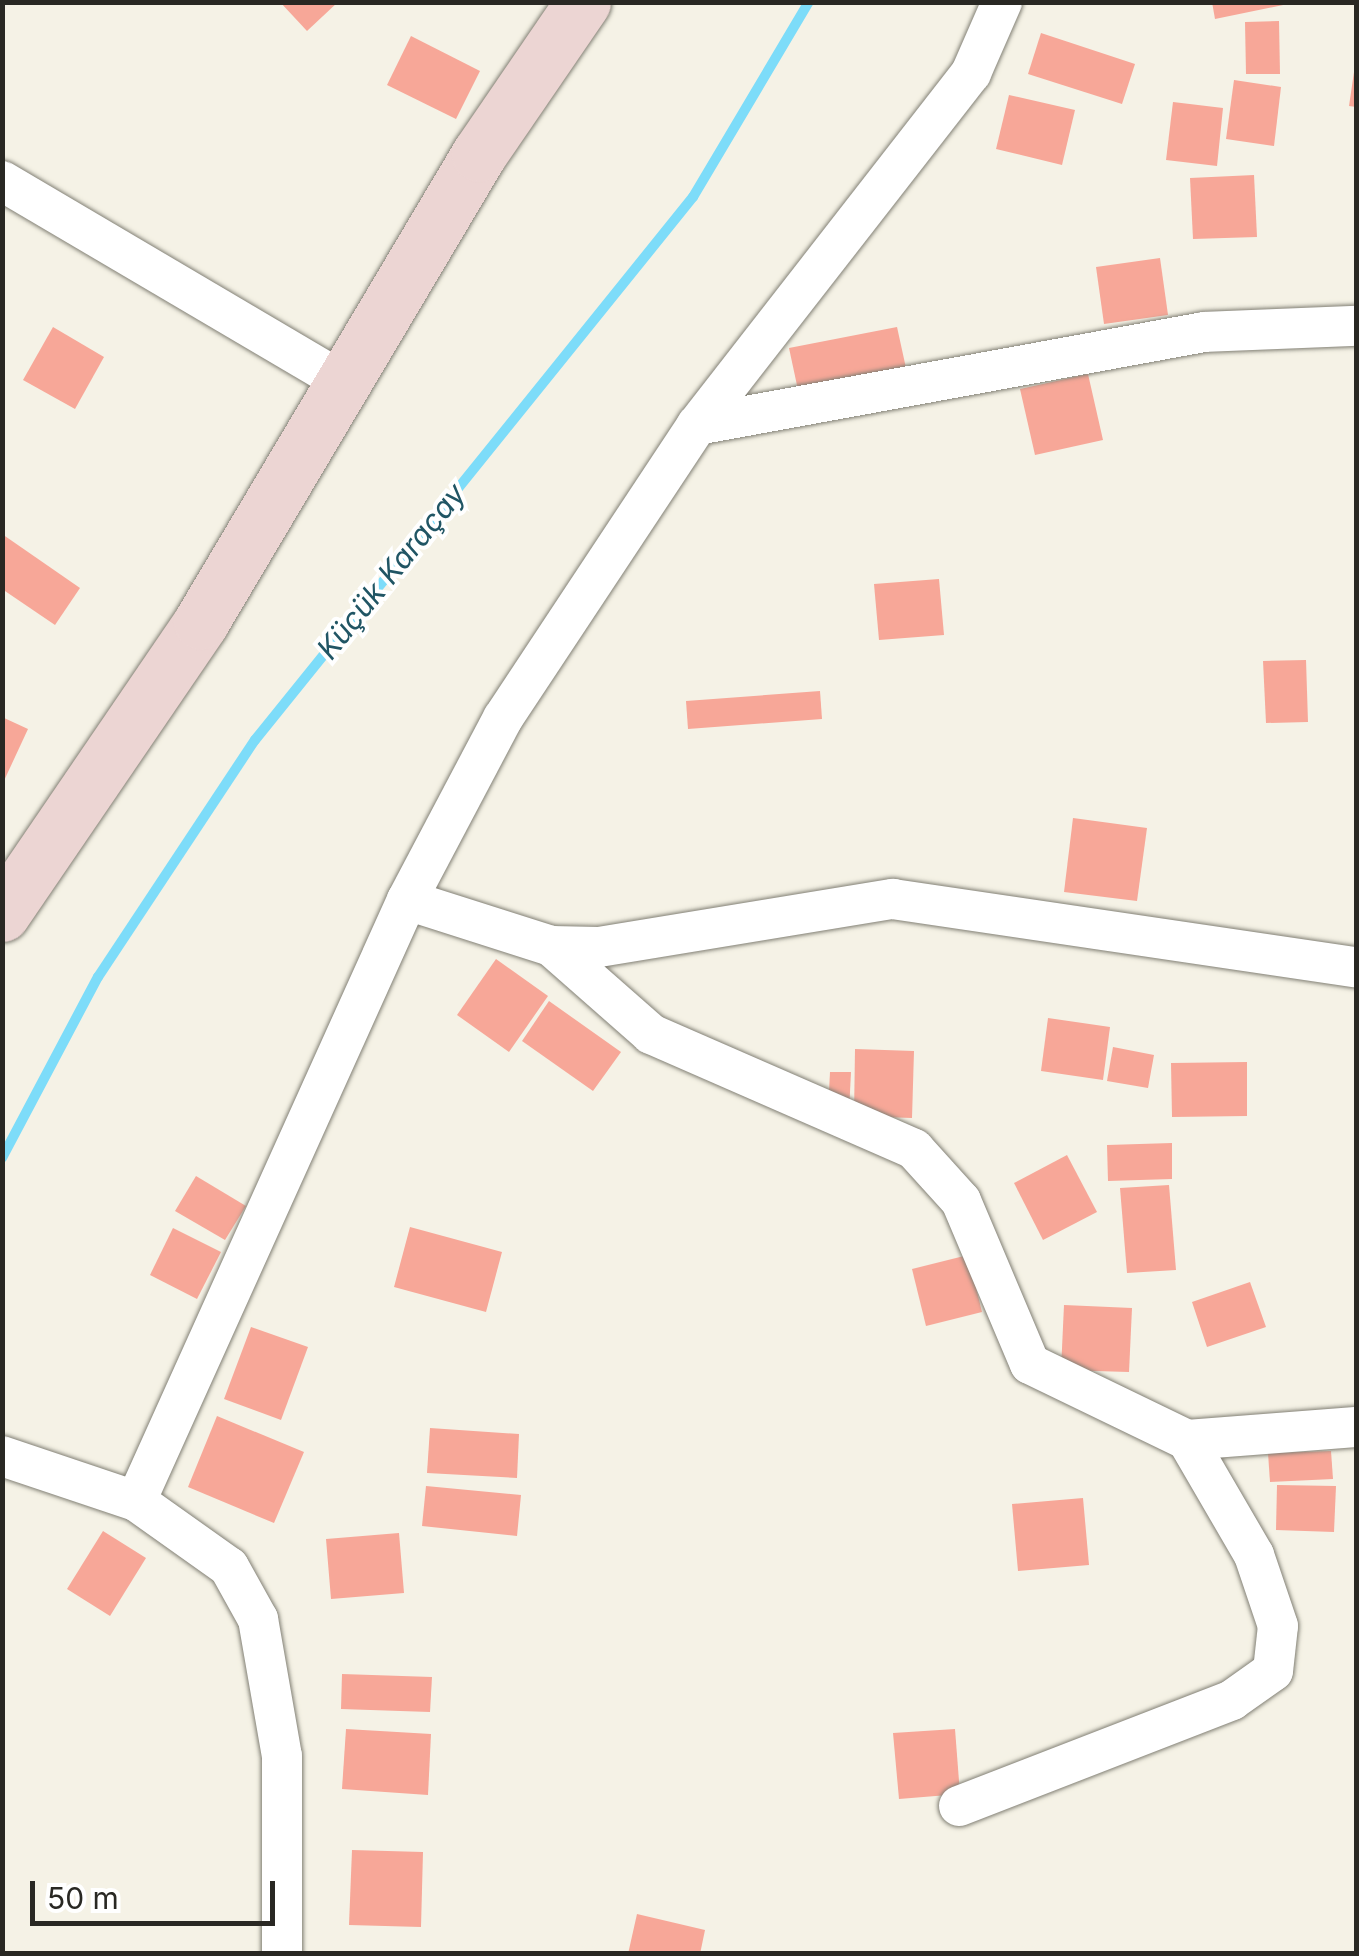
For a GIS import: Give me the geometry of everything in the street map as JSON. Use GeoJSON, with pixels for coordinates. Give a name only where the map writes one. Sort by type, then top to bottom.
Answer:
{"type":"FeatureCollection","features":[{"type":"Feature","properties":{"kind":"street"},"geometry":{"type":"LineString","coordinates":[[2,914],[201,622],[341,381],[583,2]]}},
{"type":"Feature","properties":{"kind":"street"},"geometry":{"type":"LineString","coordinates":[[136,1501],[406,900],[503,718],[697,425],[837,240],[895,181],[971,72],[1002,2]]}},
{"type":"Feature","properties":{"kind":"street"},"geometry":{"type":"LineString","coordinates":[[2,181],[341,381]]}},
{"type":"Feature","properties":{"kind":"street"},"geometry":{"type":"LineString","coordinates":[[697,425],[1204,332],[1356,326]]}},
{"type":"Feature","properties":{"kind":"street"},"geometry":{"type":"LineString","coordinates":[[406,900],[550,946],[599,947],[893,898],[1356,967]]}},
{"type":"Feature","properties":{"kind":"street"},"geometry":{"type":"LineString","coordinates":[[550,946],[652,1034],[914,1149],[960,1201],[1030,1364],[1187,1440],[1356,1427]]}},
{"type":"Feature","properties":{"kind":"street"},"geometry":{"type":"LineString","coordinates":[[959,1806],[1232,1700],[1273,1672],[1278,1626],[1254,1555],[1187,1440]]}},
{"type":"Feature","properties":{"kind":"street"},"geometry":{"type":"LineString","coordinates":[[2,1456],[76,1485],[136,1501],[229,1567],[258,1619],[282,1756],[282,1954]]}},
{"type":"Feature","properties":{"kind":"building"},"geometry":{"type":"Polygon","coordinates":[[[280,2],[338,2],[307,31],[280,2]]]}},
{"type":"Feature","properties":{"kind":"building"},"geometry":{"type":"Polygon","coordinates":[[[1212,2],[1288,2],[1288,4],[1215,19],[1212,2]]]}},
{"type":"Feature","properties":{"kind":"building"},"geometry":{"type":"Polygon","coordinates":[[[1279,21],[1280,74],[1246,74],[1245,22],[1279,21]]]}},
{"type":"Feature","properties":{"kind":"building"},"geometry":{"type":"Polygon","coordinates":[[[1041,33],[1135,64],[1122,104],[1028,74],[1041,33]]]}},
{"type":"Feature","properties":{"kind":"building"},"geometry":{"type":"Polygon","coordinates":[[[411,36],[480,71],[456,119],[387,85],[411,36]]]}},
{"type":"Feature","properties":{"kind":"building"},"geometry":{"type":"Polygon","coordinates":[[[1356,72],[1356,107],[1349,106],[1356,72]]]}},
{"type":"Feature","properties":{"kind":"building"},"geometry":{"type":"Polygon","coordinates":[[[1234,80],[1281,87],[1274,146],[1226,139],[1234,80]]]}},
{"type":"Feature","properties":{"kind":"building"},"geometry":{"type":"Polygon","coordinates":[[[1009,95],[1075,110],[1062,165],[996,149],[1009,95]]]}},
{"type":"Feature","properties":{"kind":"building"},"geometry":{"type":"Polygon","coordinates":[[[1173,102],[1223,108],[1217,166],[1166,160],[1173,102]]]}},
{"type":"Feature","properties":{"kind":"building"},"geometry":{"type":"Polygon","coordinates":[[[1254,175],[1257,237],[1193,239],[1190,178],[1254,175]]]}},
{"type":"Feature","properties":{"kind":"building"},"geometry":{"type":"Polygon","coordinates":[[[1160,258],[1168,315],[1104,324],[1096,267],[1160,258]]]}},
{"type":"Feature","properties":{"kind":"building"},"geometry":{"type":"Polygon","coordinates":[[[53,327],[104,357],[75,409],[23,380],[53,327]]]}},
{"type":"Feature","properties":{"kind":"building"},"geometry":{"type":"Polygon","coordinates":[[[897,327],[906,368],[798,390],[789,348],[897,327]]]}},
{"type":"Feature","properties":{"kind":"building"},"geometry":{"type":"Polygon","coordinates":[[[1088,374],[1103,440],[1035,455],[1020,389],[1088,374]]]}},
{"type":"Feature","properties":{"kind":"building"},"geometry":{"type":"Polygon","coordinates":[[[2,534],[80,588],[55,625],[2,589],[2,534]]]}},
{"type":"Feature","properties":{"kind":"building"},"geometry":{"type":"Polygon","coordinates":[[[939,579],[944,635],[879,640],[874,584],[939,579]]]}},
{"type":"Feature","properties":{"kind":"building"},"geometry":{"type":"Polygon","coordinates":[[[1306,660],[1308,722],[1266,723],[1263,661],[1306,660]]]}},
{"type":"Feature","properties":{"kind":"building"},"geometry":{"type":"Polygon","coordinates":[[[820,691],[822,719],[688,729],[686,701],[820,691]]]}},
{"type":"Feature","properties":{"kind":"building"},"geometry":{"type":"Polygon","coordinates":[[[2,717],[28,729],[2,785],[2,717]]]}},
{"type":"Feature","properties":{"kind":"building"},"geometry":{"type":"Polygon","coordinates":[[[1073,818],[1147,828],[1137,901],[1064,892],[1073,818]]]}},
{"type":"Feature","properties":{"kind":"building"},"geometry":{"type":"Polygon","coordinates":[[[496,959],[548,996],[509,1052],[457,1015],[496,959]]]}},
{"type":"Feature","properties":{"kind":"building"},"geometry":{"type":"Polygon","coordinates":[[[549,1001],[621,1052],[593,1091],[522,1041],[549,1001]]]}},
{"type":"Feature","properties":{"kind":"building"},"geometry":{"type":"Polygon","coordinates":[[[1048,1018],[1110,1027],[1103,1080],[1041,1071],[1048,1018]]]}},
{"type":"Feature","properties":{"kind":"building"},"geometry":{"type":"Polygon","coordinates":[[[1113,1047],[1154,1055],[1148,1088],[1107,1081],[1113,1047]]]}},
{"type":"Feature","properties":{"kind":"building"},"geometry":{"type":"Polygon","coordinates":[[[855,1049],[914,1051],[912,1118],[854,1116],[855,1049]]]}},
{"type":"Feature","properties":{"kind":"building"},"geometry":{"type":"Polygon","coordinates":[[[1247,1062],[1247,1116],[1172,1117],[1171,1063],[1247,1062]]]}},
{"type":"Feature","properties":{"kind":"building"},"geometry":{"type":"Polygon","coordinates":[[[830,1072],[851,1072],[849,1112],[828,1111],[830,1072]]]}},
{"type":"Feature","properties":{"kind":"building"},"geometry":{"type":"Polygon","coordinates":[[[1172,1143],[1172,1179],[1108,1181],[1107,1145],[1172,1143]]]}},
{"type":"Feature","properties":{"kind":"building"},"geometry":{"type":"Polygon","coordinates":[[[1067,1155],[1097,1212],[1043,1240],[1014,1183],[1067,1155]]]}},
{"type":"Feature","properties":{"kind":"building"},"geometry":{"type":"Polygon","coordinates":[[[196,1176],[246,1206],[225,1240],[175,1211],[196,1176]]]}},
{"type":"Feature","properties":{"kind":"building"},"geometry":{"type":"Polygon","coordinates":[[[1169,1185],[1176,1270],[1127,1273],[1120,1188],[1169,1185]]]}},
{"type":"Feature","properties":{"kind":"building"},"geometry":{"type":"Polygon","coordinates":[[[410,1227],[502,1252],[486,1312],[394,1287],[410,1227]]]}},
{"type":"Feature","properties":{"kind":"building"},"geometry":{"type":"Polygon","coordinates":[[[173,1228],[221,1252],[197,1299],[150,1275],[173,1228]]]}},
{"type":"Feature","properties":{"kind":"building"},"geometry":{"type":"Polygon","coordinates":[[[968,1255],[982,1312],[926,1326],[912,1269],[968,1255]]]}},
{"type":"Feature","properties":{"kind":"building"},"geometry":{"type":"Polygon","coordinates":[[[1250,1282],[1266,1327],[1207,1347],[1192,1302],[1250,1282]]]}},
{"type":"Feature","properties":{"kind":"building"},"geometry":{"type":"Polygon","coordinates":[[[1064,1305],[1132,1308],[1129,1372],[1061,1370],[1064,1305]]]}},
{"type":"Feature","properties":{"kind":"building"},"geometry":{"type":"Polygon","coordinates":[[[251,1327],[308,1347],[281,1420],[224,1399],[251,1327]]]}},
{"type":"Feature","properties":{"kind":"building"},"geometry":{"type":"Polygon","coordinates":[[[217,1416],[304,1452],[274,1523],[188,1487],[217,1416]]]}},
{"type":"Feature","properties":{"kind":"building"},"geometry":{"type":"Polygon","coordinates":[[[430,1428],[519,1434],[517,1478],[427,1473],[430,1428]]]}},
{"type":"Feature","properties":{"kind":"building"},"geometry":{"type":"Polygon","coordinates":[[[1331,1451],[1333,1479],[1270,1482],[1268,1453],[1331,1451]]]}},
{"type":"Feature","properties":{"kind":"building"},"geometry":{"type":"Polygon","coordinates":[[[1277,1485],[1336,1486],[1334,1532],[1276,1530],[1277,1485]]]}},
{"type":"Feature","properties":{"kind":"building"},"geometry":{"type":"Polygon","coordinates":[[[426,1486],[521,1495],[517,1536],[422,1526],[426,1486]]]}},
{"type":"Feature","properties":{"kind":"building"},"geometry":{"type":"Polygon","coordinates":[[[1083,1498],[1089,1565],[1018,1571],[1012,1504],[1083,1498]]]}},
{"type":"Feature","properties":{"kind":"building"},"geometry":{"type":"Polygon","coordinates":[[[103,1531],[146,1558],[110,1616],[67,1589],[103,1531]]]}},
{"type":"Feature","properties":{"kind":"building"},"geometry":{"type":"Polygon","coordinates":[[[399,1533],[404,1593],[331,1599],[326,1539],[399,1533]]]}},
{"type":"Feature","properties":{"kind":"building"},"geometry":{"type":"Polygon","coordinates":[[[342,1674],[432,1677],[430,1712],[341,1709],[342,1674]]]}},
{"type":"Feature","properties":{"kind":"building"},"geometry":{"type":"Polygon","coordinates":[[[346,1729],[431,1734],[428,1795],[342,1789],[346,1729]]]}},
{"type":"Feature","properties":{"kind":"building"},"geometry":{"type":"Polygon","coordinates":[[[955,1729],[960,1794],[899,1799],[893,1733],[955,1729]]]}},
{"type":"Feature","properties":{"kind":"building"},"geometry":{"type":"Polygon","coordinates":[[[352,1850],[423,1852],[421,1927],[349,1925],[352,1850]]]}},
{"type":"Feature","properties":{"kind":"building"},"geometry":{"type":"Polygon","coordinates":[[[637,1914],[705,1930],[700,1954],[628,1954],[637,1914]]]}},
{"type":"Feature","properties":{"kind":"waterway","name":"Küçük Karaçay"},"geometry":{"type":"LineString","coordinates":[[2,1158],[98,977],[255,740],[693,197],[809,2]]}}]}
